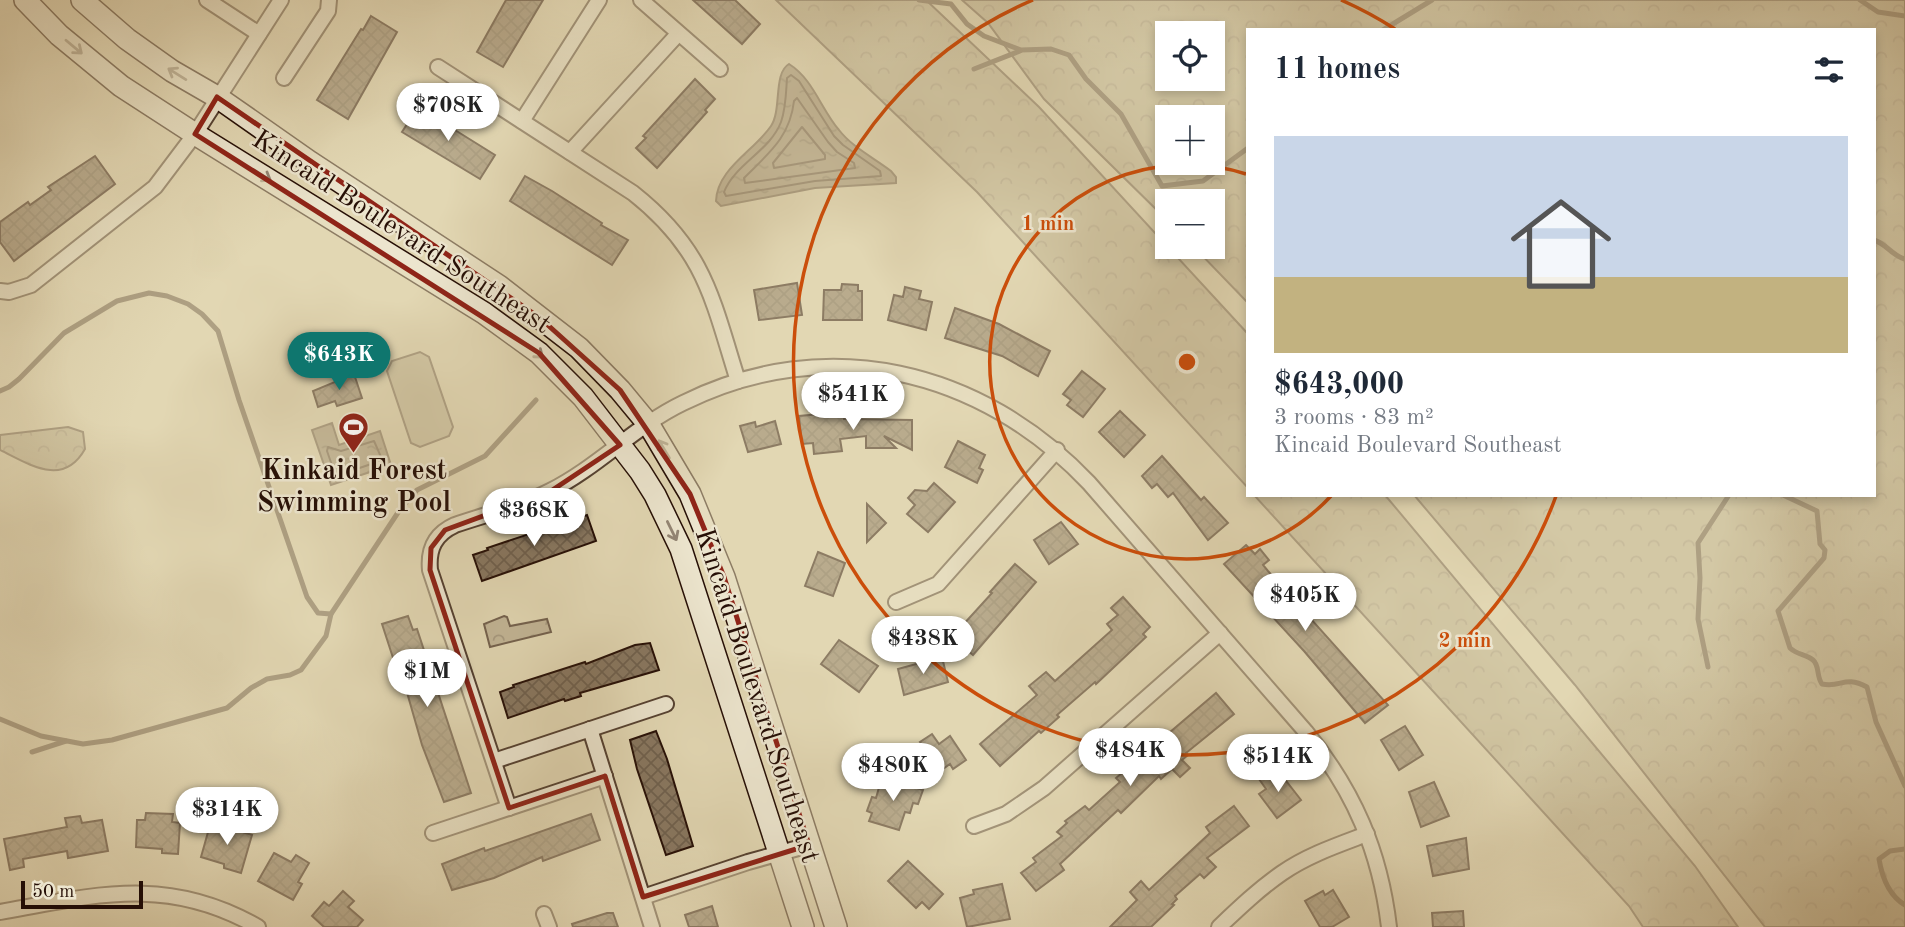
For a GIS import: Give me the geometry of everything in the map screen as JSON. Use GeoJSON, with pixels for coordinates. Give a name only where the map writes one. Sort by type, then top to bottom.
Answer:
{"type":"FeatureCollection","features":[{"type":"Feature","properties":{"kind":"street","name":"Kincaid Boulevard Southeast"},"geometry":{"type":"LineString","coordinates":[[25,0],[102,71],[195,134],[465,301],[528,345],[583,397],[620,444],[654,495],[681,549],[803,927]]}},
{"type":"Feature","properties":{"kind":"street","name":"Kincaid Boulevard Southeast"},"geometry":{"type":"LineString","coordinates":[[82,0],[127,39],[172,71],[217,97],[310,162],[499,286],[579,348],[649,425],[690,494],[708,532],[836,927]]}},
{"type":"Feature","properties":{"kind":"street"},"geometry":{"type":"LineString","coordinates":[[207,0],[259,34]]}},
{"type":"Feature","properties":{"kind":"street"},"geometry":{"type":"LineString","coordinates":[[0,291],[9,292],[31,285],[155,187],[195,134],[281,0]]}},
{"type":"Feature","properties":{"kind":"street"},"geometry":{"type":"LineString","coordinates":[[284,78],[328,11],[329,0]]}},
{"type":"Feature","properties":{"kind":"street"},"geometry":{"type":"LineString","coordinates":[[522,121],[599,0]]}},
{"type":"Feature","properties":{"kind":"street"},"geometry":{"type":"LineString","coordinates":[[641,0],[720,69]]}},
{"type":"Feature","properties":{"kind":"street"},"geometry":{"type":"LineString","coordinates":[[570,152],[678,33]]}},
{"type":"Feature","properties":{"kind":"street"},"geometry":{"type":"LineString","coordinates":[[438,67],[634,193],[656,211],[678,235],[709,288],[738,381]]}},
{"type":"Feature","properties":{"kind":"street"},"geometry":{"type":"LineString","coordinates":[[509,808],[430,570],[431,548],[445,530],[551,491],[681,404],[738,381],[770,373],[817,368],[864,368],[934,382],[978,399],[1019,422],[1057,450],[1089,483],[1321,750],[1347,790],[1367,834],[1381,874],[1389,927]]}},
{"type":"Feature","properties":{"kind":"street"},"geometry":{"type":"LineString","coordinates":[[895,602],[938,584],[1057,450]]}},
{"type":"Feature","properties":{"kind":"street"},"geometry":{"type":"LineString","coordinates":[[974,826],[1006,814],[1035,795],[1220,633]]}},
{"type":"Feature","properties":{"kind":"street"},"geometry":{"type":"LineString","coordinates":[[494,761],[666,704]]}},
{"type":"Feature","properties":{"kind":"street"},"geometry":{"type":"LineString","coordinates":[[590,729],[652,927]]}},
{"type":"Feature","properties":{"kind":"street"},"geometry":{"type":"LineString","coordinates":[[433,833],[605,776]]}},
{"type":"Feature","properties":{"kind":"street"},"geometry":{"type":"LineString","coordinates":[[1219,927],[1284,872],[1327,849],[1367,834]]}},
{"type":"Feature","properties":{"kind":"street"},"geometry":{"type":"LineString","coordinates":[[643,897],[809,845]]}},
{"type":"Feature","properties":{"kind":"street"},"geometry":{"type":"LineString","coordinates":[[0,912],[100,894],[143,893],[190,899],[216,906],[258,927]]}},
{"type":"Feature","properties":{"kind":"highlighted area"},"geometry":{"type":"Polygon","coordinates":[[[217,97],[540,318],[620,390],[690,494],[724,577],[809,845],[643,897],[605,776],[509,808],[430,570],[431,548],[445,530],[551,491],[620,445],[539,353],[195,134],[217,97]]]}},
{"type":"Feature","properties":{"kind":"green space"},"geometry":{"type":"Polygon","coordinates":[[[776,0],[926,0],[1039,107],[1155,233],[1155,259],[1179,259],[1246,332],[1246,486],[977,192],[776,0]]]}},
{"type":"Feature","properties":{"kind":"green space"},"geometry":{"type":"Polygon","coordinates":[[[962,0],[1905,0],[1905,927],[1765,927],[1575,685],[1416,497],[1876,497],[1876,28],[1246,28],[1246,301],[1206,259],[1225,259],[1225,189],[1155,189],[1155,208],[1044,99],[988,23],[962,0]]]}},
{"type":"Feature","properties":{"kind":"green space"},"geometry":{"type":"Polygon","coordinates":[[[420,352],[429,357],[453,427],[449,436],[420,447],[411,443],[387,371],[392,361],[420,352]]]}},
{"type":"Feature","properties":{"kind":"green space"},"geometry":{"type":"Polygon","coordinates":[[[68,427],[83,432],[85,449],[67,468],[45,469],[0,450],[0,435],[68,427]]]}},
{"type":"Feature","properties":{"kind":"green space"},"geometry":{"type":"Polygon","coordinates":[[[1256,497],[1387,497],[1695,866],[1738,927],[1643,927],[1629,906],[1256,497]]]}},
{"type":"Feature","properties":{"kind":"green space"},"geometry":{"type":"Polygon","coordinates":[[[504,616],[510,626],[547,619],[551,632],[490,647],[484,624],[504,616]]]}},
{"type":"Feature","properties":{"kind":"water"},"geometry":{"type":"Polygon","coordinates":[[[789,64],[811,86],[844,136],[891,171],[896,177],[896,183],[815,188],[721,206],[716,201],[718,190],[729,170],[771,126],[781,75],[789,64]]]}},
{"type":"Feature","properties":{"kind":"water","name":"Kinkaid Forest Swimming Pool"},"geometry":{"type":"Polygon","coordinates":[[[332,423],[339,445],[380,431],[391,465],[331,485],[312,430],[332,423]]]}},
{"type":"Feature","properties":{"kind":"building"},"geometry":{"type":"Polygon","coordinates":[[[506,0],[543,0],[503,67],[477,52],[506,0]]]}},
{"type":"Feature","properties":{"kind":"building"},"geometry":{"type":"Polygon","coordinates":[[[693,0],[735,0],[760,24],[742,44],[693,0]]]}},
{"type":"Feature","properties":{"kind":"building"},"geometry":{"type":"Polygon","coordinates":[[[371,16],[397,32],[348,119],[317,100],[371,16]]]}},
{"type":"Feature","properties":{"kind":"building"},"geometry":{"type":"Polygon","coordinates":[[[695,79],[715,99],[705,110],[707,112],[657,168],[636,148],[646,138],[643,136],[695,79]]]}},
{"type":"Feature","properties":{"kind":"building"},"geometry":{"type":"Polygon","coordinates":[[[418,107],[495,155],[480,179],[402,132],[418,107]]]}},
{"type":"Feature","properties":{"kind":"building"},"geometry":{"type":"Polygon","coordinates":[[[95,156],[115,184],[14,261],[0,242],[0,222],[28,202],[30,205],[51,190],[48,187],[95,156]]]}},
{"type":"Feature","properties":{"kind":"building"},"geometry":{"type":"Polygon","coordinates":[[[525,176],[628,240],[612,265],[510,201],[525,176]]]}},
{"type":"Feature","properties":{"kind":"building"},"geometry":{"type":"Polygon","coordinates":[[[797,283],[802,315],[759,320],[754,290],[797,283]]]}},
{"type":"Feature","properties":{"kind":"building"},"geometry":{"type":"Polygon","coordinates":[[[842,284],[858,285],[858,291],[862,291],[862,320],[823,320],[824,290],[841,290],[842,284]]]}},
{"type":"Feature","properties":{"kind":"building"},"geometry":{"type":"Polygon","coordinates":[[[905,287],[921,291],[919,299],[932,302],[926,330],[888,320],[894,295],[903,297],[905,287]]]}},
{"type":"Feature","properties":{"kind":"building"},"geometry":{"type":"Polygon","coordinates":[[[955,308],[999,324],[1050,351],[1038,376],[1002,356],[945,338],[955,308]]]}},
{"type":"Feature","properties":{"kind":"building"},"geometry":{"type":"Polygon","coordinates":[[[1082,371],[1105,389],[1083,417],[1067,405],[1071,400],[1063,394],[1082,371]]]}},
{"type":"Feature","properties":{"kind":"building"},"geometry":{"type":"Polygon","coordinates":[[[354,374],[362,398],[337,406],[335,401],[318,407],[313,391],[354,374]]]}},
{"type":"Feature","properties":{"kind":"building"},"geometry":{"type":"Polygon","coordinates":[[[1120,411],[1145,435],[1124,457],[1099,432],[1120,411]]]}},
{"type":"Feature","properties":{"kind":"building"},"geometry":{"type":"Polygon","coordinates":[[[843,412],[844,419],[912,420],[912,450],[884,436],[896,448],[866,448],[866,436],[840,439],[842,451],[814,454],[813,443],[802,444],[799,416],[843,412]]]}},
{"type":"Feature","properties":{"kind":"building"},"geometry":{"type":"Polygon","coordinates":[[[775,421],[781,444],[748,452],[740,426],[755,422],[756,427],[775,421]]]}},
{"type":"Feature","properties":{"kind":"building"},"geometry":{"type":"Polygon","coordinates":[[[958,441],[985,455],[979,468],[983,470],[977,483],[945,467],[958,441]]]}},
{"type":"Feature","properties":{"kind":"building"},"geometry":{"type":"Polygon","coordinates":[[[1162,456],[1201,500],[1204,497],[1228,523],[1208,540],[1173,493],[1168,497],[1157,484],[1152,488],[1142,476],[1162,456]]]}},
{"type":"Feature","properties":{"kind":"building"},"geometry":{"type":"Polygon","coordinates":[[[934,483],[955,502],[928,532],[907,514],[915,505],[908,498],[915,490],[927,491],[934,483]]]}},
{"type":"Feature","properties":{"kind":"building"},"geometry":{"type":"Polygon","coordinates":[[[867,504],[886,523],[867,542],[867,504]]]}},
{"type":"Feature","properties":{"kind":"building"},"geometry":{"type":"Polygon","coordinates":[[[587,515],[596,541],[482,581],[473,555],[587,515]]]}},
{"type":"Feature","properties":{"kind":"building"},"geometry":{"type":"Polygon","coordinates":[[[1061,522],[1078,544],[1049,564],[1034,540],[1061,522]]]}},
{"type":"Feature","properties":{"kind":"building"},"geometry":{"type":"Polygon","coordinates":[[[1246,545],[1255,554],[1260,549],[1269,560],[1263,565],[1388,705],[1365,723],[1304,651],[1224,564],[1246,545]]]}},
{"type":"Feature","properties":{"kind":"building"},"geometry":{"type":"Polygon","coordinates":[[[818,552],[845,563],[833,596],[805,586],[818,552]]]}},
{"type":"Feature","properties":{"kind":"building"},"geometry":{"type":"Polygon","coordinates":[[[1015,564],[1036,582],[973,655],[952,637],[1015,564]]]}},
{"type":"Feature","properties":{"kind":"building"},"geometry":{"type":"Polygon","coordinates":[[[1123,597],[1150,627],[1143,634],[1146,637],[1096,684],[1095,682],[1057,715],[1059,717],[1041,733],[1039,731],[1000,766],[980,744],[1037,695],[1029,686],[1046,672],[1055,681],[1112,630],[1107,624],[1118,615],[1111,608],[1123,597]]]}},
{"type":"Feature","properties":{"kind":"building"},"geometry":{"type":"Polygon","coordinates":[[[408,616],[413,630],[417,629],[471,793],[444,802],[422,745],[402,675],[396,667],[382,624],[408,616]]]}},
{"type":"Feature","properties":{"kind":"building"},"geometry":{"type":"Polygon","coordinates":[[[839,640],[878,666],[859,692],[821,664],[839,640]]]}},
{"type":"Feature","properties":{"kind":"building"},"geometry":{"type":"Polygon","coordinates":[[[650,643],[659,670],[508,718],[500,692],[514,687],[513,685],[585,662],[586,664],[635,645],[650,643]]]}},
{"type":"Feature","properties":{"kind":"building"},"geometry":{"type":"Polygon","coordinates":[[[942,657],[948,682],[904,695],[898,669],[942,657]]]}},
{"type":"Feature","properties":{"kind":"building"},"geometry":{"type":"Polygon","coordinates":[[[1216,693],[1234,714],[1186,753],[1188,755],[1182,760],[1190,768],[1180,777],[1172,769],[1161,779],[1159,776],[1121,813],[1118,810],[1060,864],[1064,870],[1036,891],[1021,873],[1036,862],[1033,858],[1062,836],[1057,832],[1067,823],[1065,821],[1085,806],[1089,810],[1120,782],[1116,778],[1216,693]]]}},
{"type":"Feature","properties":{"kind":"building"},"geometry":{"type":"Polygon","coordinates":[[[1405,726],[1423,755],[1399,770],[1381,740],[1405,726]]]}},
{"type":"Feature","properties":{"kind":"building"},"geometry":{"type":"Polygon","coordinates":[[[656,731],[693,846],[666,855],[630,740],[656,731]]]}},
{"type":"Feature","properties":{"kind":"building"},"geometry":{"type":"Polygon","coordinates":[[[932,734],[939,744],[950,736],[966,760],[953,769],[950,764],[933,776],[920,757],[928,752],[920,742],[932,734]]]}},
{"type":"Feature","properties":{"kind":"building"},"geometry":{"type":"Polygon","coordinates":[[[1270,771],[1278,781],[1283,777],[1301,800],[1277,818],[1259,794],[1266,789],[1259,779],[1270,771]]]}},
{"type":"Feature","properties":{"kind":"building"},"geometry":{"type":"Polygon","coordinates":[[[882,777],[923,790],[918,804],[913,803],[910,813],[905,812],[899,830],[869,821],[872,813],[867,811],[872,797],[876,798],[882,777]]]}},
{"type":"Feature","properties":{"kind":"building"},"geometry":{"type":"Polygon","coordinates":[[[1434,782],[1449,816],[1421,827],[1409,792],[1434,782]]]}},
{"type":"Feature","properties":{"kind":"building"},"geometry":{"type":"Polygon","coordinates":[[[1234,806],[1249,826],[1207,858],[1216,867],[1204,878],[1200,874],[1175,896],[1177,899],[1172,904],[1174,905],[1151,927],[1110,927],[1137,900],[1130,892],[1141,881],[1149,890],[1210,833],[1206,827],[1234,806]]]}},
{"type":"Feature","properties":{"kind":"building"},"geometry":{"type":"Polygon","coordinates":[[[146,813],[173,814],[172,822],[180,823],[178,854],[162,853],[162,849],[136,847],[137,820],[145,820],[146,813]]]}},
{"type":"Feature","properties":{"kind":"building"},"geometry":{"type":"Polygon","coordinates":[[[591,814],[600,840],[543,861],[542,857],[494,878],[452,890],[442,864],[591,814]]]}},
{"type":"Feature","properties":{"kind":"building"},"geometry":{"type":"Polygon","coordinates":[[[80,816],[82,823],[102,820],[108,851],[68,858],[67,851],[23,859],[24,867],[10,870],[4,839],[67,827],[65,818],[80,816]]]}},
{"type":"Feature","properties":{"kind":"building"},"geometry":{"type":"Polygon","coordinates":[[[210,825],[252,835],[241,873],[201,857],[210,825]]]}},
{"type":"Feature","properties":{"kind":"building"},"geometry":{"type":"Polygon","coordinates":[[[1466,838],[1469,869],[1433,876],[1427,846],[1466,838]]]}},
{"type":"Feature","properties":{"kind":"building"},"geometry":{"type":"Polygon","coordinates":[[[274,853],[291,862],[296,855],[309,863],[298,882],[302,884],[293,900],[258,881],[274,853]]]}},
{"type":"Feature","properties":{"kind":"building"},"geometry":{"type":"Polygon","coordinates":[[[908,861],[943,894],[929,909],[922,902],[916,908],[888,881],[908,861]]]}},
{"type":"Feature","properties":{"kind":"building"},"geometry":{"type":"Polygon","coordinates":[[[1002,884],[1010,919],[967,927],[960,898],[974,894],[973,890],[1002,884]]]}},
{"type":"Feature","properties":{"kind":"building"},"geometry":{"type":"Polygon","coordinates":[[[1333,890],[1349,917],[1332,927],[1320,927],[1305,901],[1323,891],[1325,895],[1333,890]]]}},
{"type":"Feature","properties":{"kind":"building"},"geometry":{"type":"Polygon","coordinates":[[[343,891],[354,901],[348,907],[363,920],[357,927],[324,927],[312,916],[324,902],[329,906],[343,891]]]}},
{"type":"Feature","properties":{"kind":"building"},"geometry":{"type":"Polygon","coordinates":[[[712,906],[718,927],[689,927],[685,915],[712,906]]]}},
{"type":"Feature","properties":{"kind":"building"},"geometry":{"type":"Polygon","coordinates":[[[1463,911],[1464,927],[1433,927],[1432,913],[1463,911]]]}},
{"type":"Feature","properties":{"kind":"building"},"geometry":{"type":"Polygon","coordinates":[[[613,913],[618,927],[573,927],[572,924],[613,913]]]}},
{"type":"Feature","properties":{"kind":"waterway"},"geometry":{"type":"LineString","coordinates":[[919,0],[951,4],[967,24],[984,36],[1021,50],[1051,49],[1069,55],[1086,79],[1121,114],[1162,186],[1203,181],[1246,149]]}},
{"type":"Feature","properties":{"kind":"waterway"},"geometry":{"type":"LineString","coordinates":[[1386,28],[1432,0]]}},
{"type":"Feature","properties":{"kind":"waterway"},"geometry":{"type":"LineString","coordinates":[[1860,0],[1878,12],[1905,16]]}},
{"type":"Feature","properties":{"kind":"waterway"},"geometry":{"type":"LineString","coordinates":[[974,69],[1020,51]]}},
{"type":"Feature","properties":{"kind":"waterway"},"geometry":{"type":"LineString","coordinates":[[1876,241],[1905,259]]}},
{"type":"Feature","properties":{"kind":"waterway"},"geometry":{"type":"LineString","coordinates":[[0,391],[19,379],[64,333],[117,301],[149,293],[188,304],[218,331],[307,597],[318,613],[331,614]]}},
{"type":"Feature","properties":{"kind":"waterway"},"geometry":{"type":"LineString","coordinates":[[0,719],[41,736],[83,744],[112,740],[227,708],[251,688],[267,679],[301,670],[326,636],[331,614],[399,511],[417,490],[485,456],[536,400]]}},
{"type":"Feature","properties":{"kind":"waterway"},"geometry":{"type":"LineString","coordinates":[[1708,667],[1698,619],[1698,543],[1728,497]]}},
{"type":"Feature","properties":{"kind":"waterway"},"geometry":{"type":"LineString","coordinates":[[1787,497],[1817,511],[1820,544],[1825,550],[1824,558],[1778,611],[1790,648],[1813,660],[1822,684],[1853,682],[1867,687],[1876,722],[1905,786]]}},
{"type":"Feature","properties":{"kind":"waterway"},"geometry":{"type":"LineString","coordinates":[[32,752],[66,741]]}},
{"type":"Feature","properties":{"kind":"waterway"},"geometry":{"type":"LineString","coordinates":[[1905,849],[1890,851],[1879,859],[1887,885],[1894,896],[1905,905]]}},
{"type":"Feature","properties":{"kind":"place","name":"Kinkaid Forest Swimming Pool"},"geometry":{"type":"Point","coordinates":[354,455]}}]}
